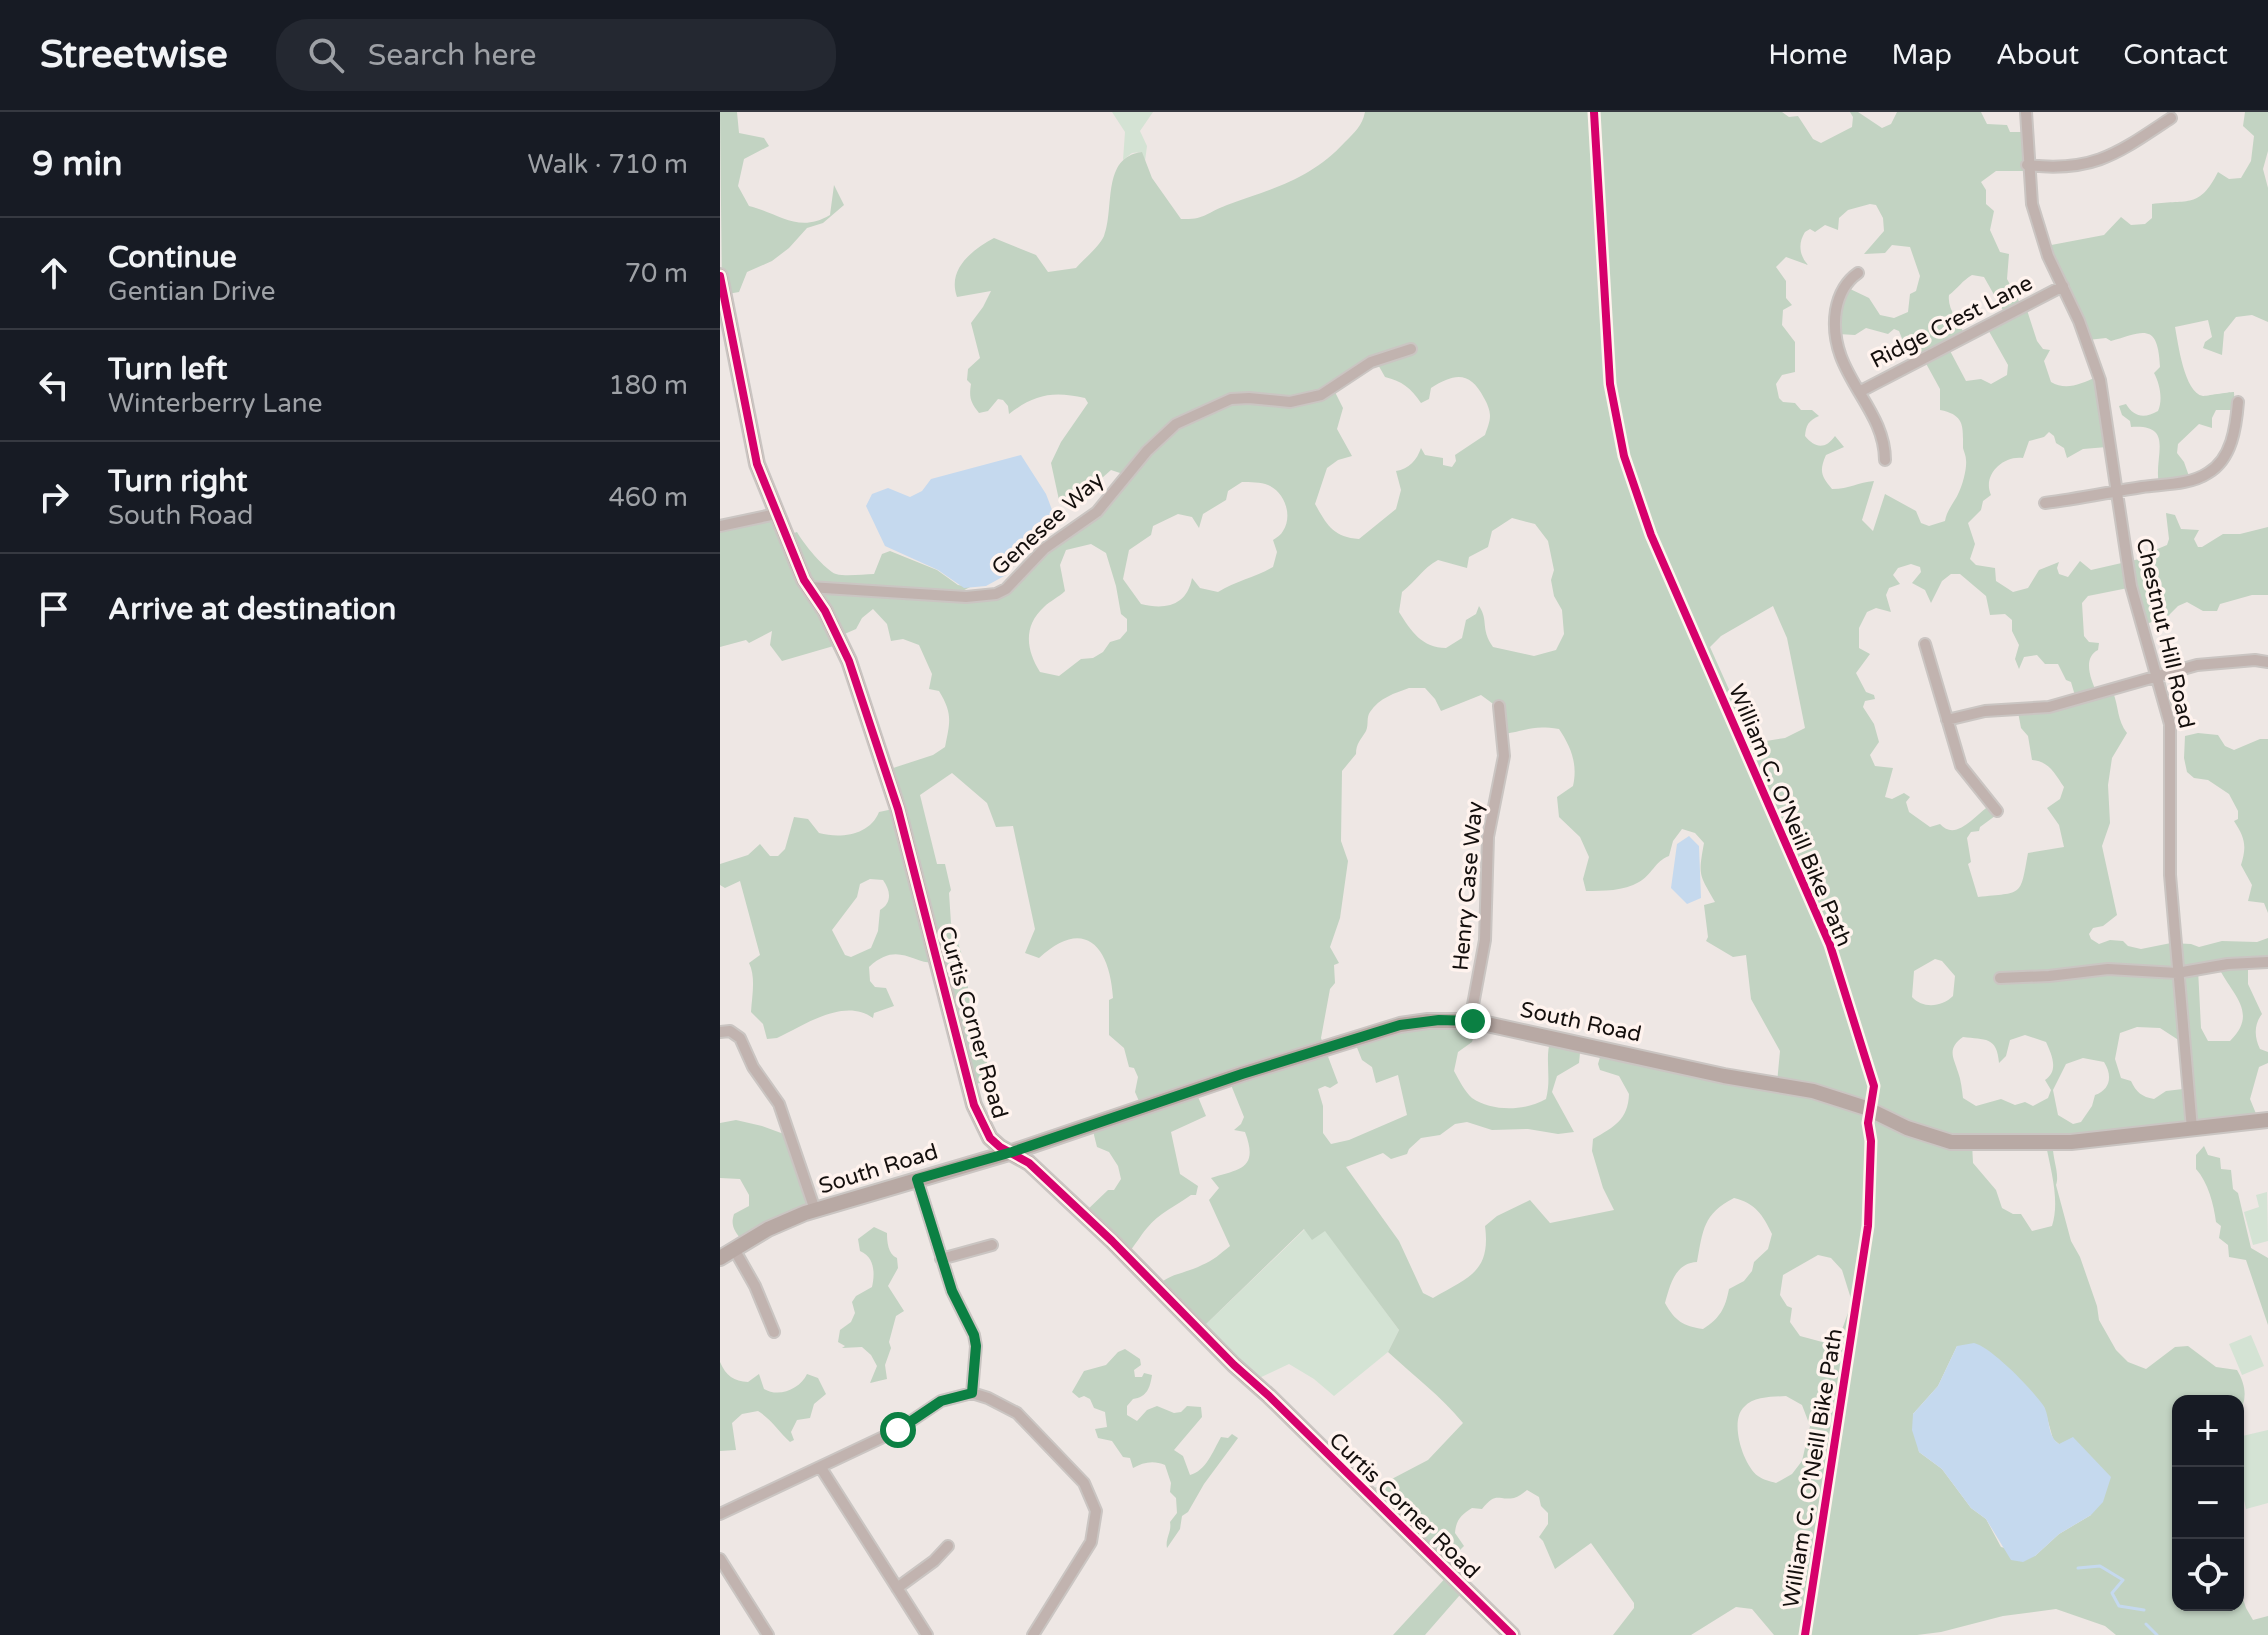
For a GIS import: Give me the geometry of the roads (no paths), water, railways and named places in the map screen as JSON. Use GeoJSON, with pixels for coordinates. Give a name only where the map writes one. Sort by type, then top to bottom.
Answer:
{"type":"FeatureCollection","features":[{"type":"Feature","properties":{"kind":"street","name":"Chestnut Hill Road"},"geometry":{"type":"LineString","coordinates":[[2026,112],[2027,165],[2033,211],[2048,256],[2079,321],[2100,380],[2131,586],[2170,724],[2170,875],[2192,1129]]}},
{"type":"Feature","properties":{"kind":"street"},"geometry":{"type":"LineString","coordinates":[[2027,165],[2070,167],[2098,162],[2171,118]]}},
{"type":"Feature","properties":{"kind":"street"},"geometry":{"type":"LineString","coordinates":[[1858,273],[1849,279],[1841,291],[1835,325],[1841,361],[1885,443],[1885,460]]}},
{"type":"Feature","properties":{"kind":"street","name":"Curtis Corner Road"},"geometry":{"type":"LineString","coordinates":[[720,276],[754,450],[776,514],[809,587],[825,611],[849,661],[898,809],[976,1111],[990,1138],[1029,1163],[1112,1241],[1234,1365],[1512,1635]]}},
{"type":"Feature","properties":{"kind":"street","name":"Ridge Crest Lane"},"geometry":{"type":"LineString","coordinates":[[1859,392],[2063,286]]}},
{"type":"Feature","properties":{"kind":"street","name":"Genesee Way"},"geometry":{"type":"LineString","coordinates":[[809,587],[966,597],[996,594],[1011,584],[1044,549],[1097,512],[1147,451],[1176,424],[1231,399],[1290,402],[1321,395],[1371,362],[1411,349]]}},
{"type":"Feature","properties":{"kind":"street"},"geometry":{"type":"LineString","coordinates":[[2045,503],[2180,482],[2210,472],[2222,460],[2232,442],[2238,402]]}},
{"type":"Feature","properties":{"kind":"street"},"geometry":{"type":"LineString","coordinates":[[720,526],[776,514]]}},
{"type":"Feature","properties":{"kind":"street"},"geometry":{"type":"LineString","coordinates":[[1925,644],[1961,766],[1997,811]]}},
{"type":"Feature","properties":{"kind":"street"},"geometry":{"type":"LineString","coordinates":[[1947,720],[1985,711],[2049,707],[2178,669],[2218,662],[2268,662]]}},
{"type":"Feature","properties":{"kind":"street","name":"Henry Case Way"},"geometry":{"type":"LineString","coordinates":[[1470,1021],[1485,940],[1488,837],[1504,756],[1499,706]]}},
{"type":"Feature","properties":{"kind":"street"},"geometry":{"type":"LineString","coordinates":[[2000,978],[2108,969],[2177,973],[2228,964],[2268,962]]}},
{"type":"Feature","properties":{"kind":"street","name":"South Road"},"geometry":{"type":"LineString","coordinates":[[720,1258],[768,1229],[815,1210],[1012,1152],[1242,1074],[1400,1025],[1439,1020],[1470,1021],[1724,1076],[1813,1091],[1866,1108],[1907,1128],[1951,1142],[2071,1142],[2268,1120]]}},
{"type":"Feature","properties":{"kind":"street"},"geometry":{"type":"LineString","coordinates":[[720,1032],[730,1031],[740,1038],[753,1067],[779,1104],[815,1210]]}},
{"type":"Feature","properties":{"kind":"street"},"geometry":{"type":"LineString","coordinates":[[917,1179],[952,1291],[974,1335],[972,1393]]}},
{"type":"Feature","properties":{"kind":"street"},"geometry":{"type":"LineString","coordinates":[[941,1259],[992,1245]]}},
{"type":"Feature","properties":{"kind":"street"},"geometry":{"type":"LineString","coordinates":[[734,1249],[755,1286],[774,1332]]}},
{"type":"Feature","properties":{"kind":"street"},"geometry":{"type":"LineString","coordinates":[[720,1514],[898,1430],[941,1401],[972,1393],[988,1398],[1017,1413],[1084,1483],[1096,1511],[1091,1542],[1033,1635]]}},
{"type":"Feature","properties":{"kind":"street"},"geometry":{"type":"LineString","coordinates":[[821,1468],[927,1635]]}},
{"type":"Feature","properties":{"kind":"street"},"geometry":{"type":"LineString","coordinates":[[897,1588],[934,1561],[948,1546]]}},
{"type":"Feature","properties":{"kind":"street"},"geometry":{"type":"LineString","coordinates":[[720,1559],[768,1635]]}},
{"type":"Feature","properties":{"kind":"water"},"geometry":{"type":"Polygon","coordinates":[[[1021,455],[1046,494],[1054,515],[1048,533],[1021,554],[1006,575],[986,586],[964,588],[938,570],[885,546],[866,506],[872,494],[888,488],[910,497],[922,491],[931,479],[1021,455]]]}},
{"type":"Feature","properties":{"kind":"water"},"geometry":{"type":"Polygon","coordinates":[[[1689,836],[1699,846],[1701,898],[1687,904],[1671,888],[1677,844],[1689,836]]]}},
{"type":"Feature","properties":{"kind":"water"},"geometry":{"type":"Polygon","coordinates":[[[1974,1343],[2000,1360],[2038,1398],[2045,1410],[2050,1431],[2059,1444],[2073,1437],[2111,1477],[2103,1502],[2091,1515],[2059,1534],[2035,1556],[2023,1562],[2011,1560],[1986,1519],[1971,1508],[1942,1469],[1919,1452],[1912,1430],[1913,1414],[1938,1386],[1957,1346],[1974,1343]]]}},
{"type":"Feature","properties":{"kind":"waterway"},"geometry":{"type":"LineString","coordinates":[[2078,1568],[2100,1566],[2123,1580],[2112,1593],[2119,1606],[2144,1610]]}},
{"type":"Feature","properties":{"kind":"waterway"},"geometry":{"type":"LineString","coordinates":[[2146,1624],[2157,1635]]}}]}
